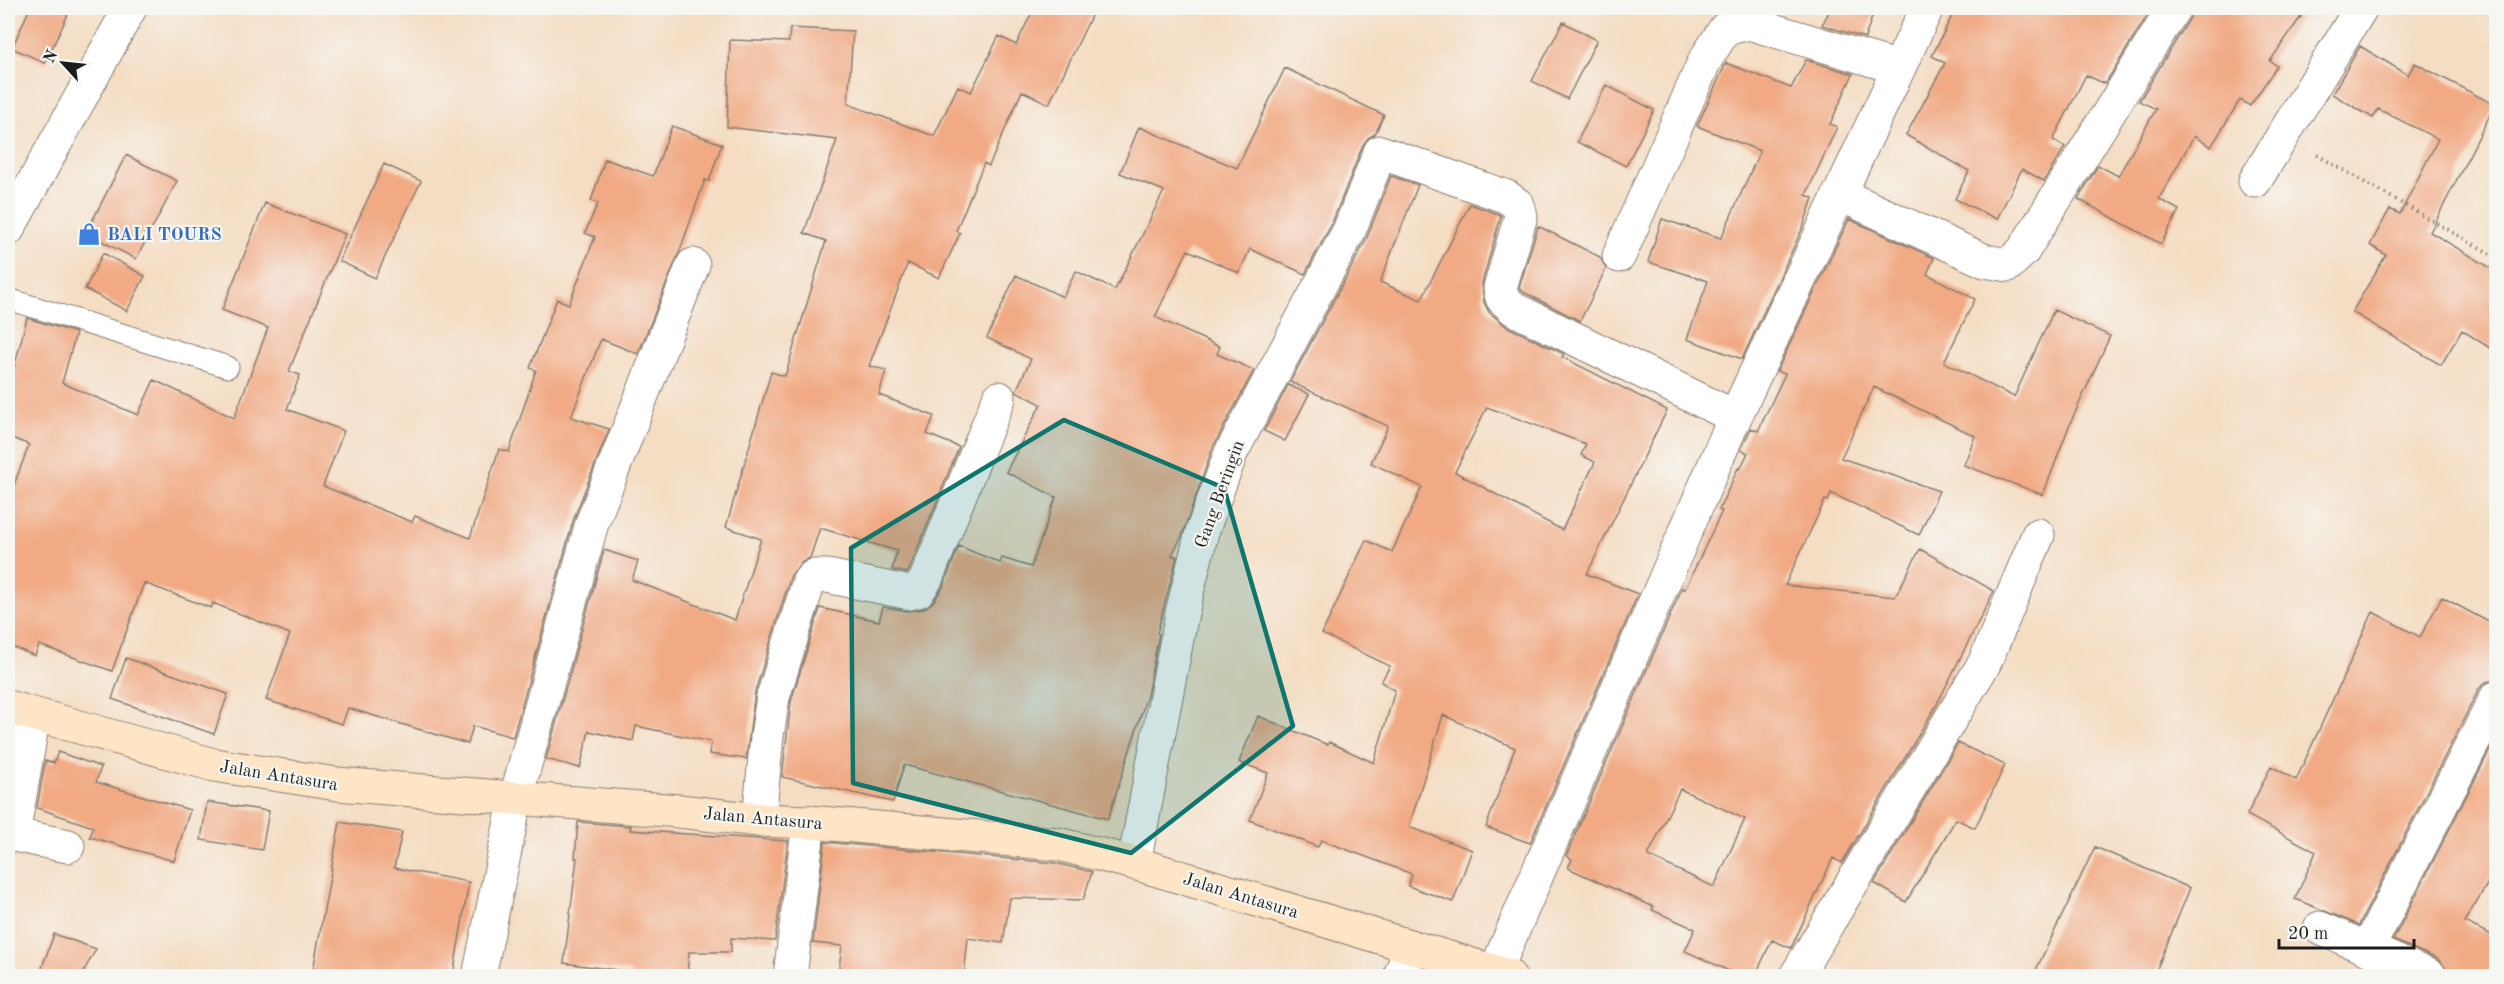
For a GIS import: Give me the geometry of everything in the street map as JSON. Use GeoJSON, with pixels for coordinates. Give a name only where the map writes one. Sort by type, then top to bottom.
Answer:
{"type":"FeatureCollection","features":[{"type":"Feature","properties":{"kind":"main road","name":"Jalan Antasura"},"geometry":{"type":"LineString","coordinates":[[21,711],[213,765],[337,784],[516,797],[759,820],[809,822],[1058,844],[1134,863],[1502,974]]}},
{"type":"Feature","properties":{"kind":"street"},"geometry":{"type":"LineString","coordinates":[[8,229],[130,8]]}},
{"type":"Feature","properties":{"kind":"street"},"geometry":{"type":"LineString","coordinates":[[1502,974],[1735,417],[1928,8]]}},
{"type":"Feature","properties":{"kind":"street"},"geometry":{"type":"LineString","coordinates":[[1839,194],[1985,261],[2008,266],[2023,251],[2174,8]]}},
{"type":"Feature","properties":{"kind":"street"},"geometry":{"type":"LineString","coordinates":[[2255,181],[2361,8]]}},
{"type":"Feature","properties":{"kind":"street"},"geometry":{"type":"LineString","coordinates":[[1619,256],[1705,60],[1725,29],[1749,23],[1899,68]]}},
{"type":"Feature","properties":{"kind":"street","name":"Gang Beringin"},"geometry":{"type":"LineString","coordinates":[[1134,863],[1182,613],[1202,532],[1231,453],[1349,231],[1380,152],[1507,197],[1518,205],[1521,216],[1500,288],[1502,298],[1514,309],[1735,417]]}},
{"type":"Feature","properties":{"kind":"street"},"geometry":{"type":"LineString","coordinates":[[479,976],[516,797],[592,523],[693,265]]}},
{"type":"Feature","properties":{"kind":"street"},"geometry":{"type":"LineString","coordinates":[[759,820],[766,736],[773,697],[809,581],[814,576],[827,576],[910,593],[918,591],[926,579],[999,398]]}},
{"type":"Feature","properties":{"kind":"street"},"geometry":{"type":"LineString","coordinates":[[1796,976],[1985,662],[2038,535]]}},
{"type":"Feature","properties":{"kind":"street"},"geometry":{"type":"LineString","coordinates":[[2368,948],[2496,698]]}},
{"type":"Feature","properties":{"kind":"street"},"geometry":{"type":"LineString","coordinates":[[21,711],[14,829],[19,836],[68,846]]}},
{"type":"Feature","properties":{"kind":"street"},"geometry":{"type":"LineString","coordinates":[[790,976],[809,822]]}},
{"type":"Feature","properties":{"kind":"street"},"geometry":{"type":"LineString","coordinates":[[2319,928],[2430,976]]}},
{"type":"Feature","properties":{"kind":"street"},"geometry":{"type":"LineString","coordinates":[[1400,976],[1411,946]]}},
{"type":"Feature","properties":{"kind":"lane"},"geometry":{"type":"LineString","coordinates":[[8,300],[228,367]]}},
{"type":"Feature","properties":{"kind":"path"},"geometry":{"type":"LineString","coordinates":[[2283,135],[2496,257]]}},
{"type":"Feature","properties":{"kind":"highlighted area"},"geometry":{"type":"Polygon","coordinates":[[[1064,420],[1224,488],[1293,726],[1131,853],[853,783],[851,548],[1064,420]]]}},
{"type":"Feature","properties":{"kind":"building"},"geometry":{"type":"Polygon","coordinates":[[[30,8],[71,8],[45,63],[12,48],[30,8]]]}},
{"type":"Feature","properties":{"kind":"building"},"geometry":{"type":"Polygon","coordinates":[[[1034,8],[1095,8],[1049,104],[1022,91],[989,166],[984,163],[956,231],[960,233],[939,278],[908,263],[869,366],[886,370],[879,395],[934,416],[927,434],[959,447],[909,570],[907,573],[892,570],[897,551],[820,528],[810,558],[801,563],[791,575],[755,692],[746,759],[709,754],[711,742],[636,726],[633,741],[589,731],[580,768],[546,759],[604,550],[638,561],[632,580],[735,620],[761,539],[726,527],[771,372],[785,376],[826,241],[804,233],[837,140],[727,127],[730,40],[789,42],[790,28],[853,31],[848,104],[934,136],[958,86],[971,92],[999,36],[1016,45],[1034,8]]]}},
{"type":"Feature","properties":{"kind":"building"},"geometry":{"type":"Polygon","coordinates":[[[1831,8],[1875,8],[1865,38],[1822,25],[1831,8]]]}},
{"type":"Feature","properties":{"kind":"building"},"geometry":{"type":"Polygon","coordinates":[[[1956,8],[2152,8],[2105,84],[2086,75],[2053,140],[2065,147],[2044,181],[2022,169],[1997,219],[1955,199],[1969,171],[1906,135],[1945,63],[1932,56],[1956,8]]]}},
{"type":"Feature","properties":{"kind":"building"},"geometry":{"type":"Polygon","coordinates":[[[2193,8],[2307,8],[2270,61],[2277,66],[2250,106],[2240,100],[2211,147],[2194,136],[2159,199],[2179,210],[2161,244],[2078,199],[2098,165],[2118,176],[2156,109],[2139,101],[2190,18],[2193,8]]]}},
{"type":"Feature","properties":{"kind":"building"},"geometry":{"type":"Polygon","coordinates":[[[1563,22],[1597,40],[1567,99],[1532,81],[1563,22]]]}},
{"type":"Feature","properties":{"kind":"building"},"geometry":{"type":"Polygon","coordinates":[[[2360,46],[2408,75],[2415,63],[2495,105],[2430,232],[2496,271],[2496,352],[2462,330],[2441,365],[2352,312],[2386,255],[2370,245],[2390,209],[2400,214],[2438,139],[2378,109],[2373,118],[2332,94],[2360,46]]]}},
{"type":"Feature","properties":{"kind":"building"},"geometry":{"type":"Polygon","coordinates":[[[1806,60],[1853,74],[1830,124],[1837,127],[1806,195],[1813,198],[1803,227],[1742,359],[1687,339],[1708,281],[1648,262],[1662,219],[1721,238],[1760,151],[1697,126],[1726,63],[1791,88],[1806,60]]]}},
{"type":"Feature","properties":{"kind":"building"},"geometry":{"type":"Polygon","coordinates":[[[1285,68],[1384,115],[1375,134],[1363,145],[1332,223],[1305,274],[1250,249],[1239,273],[1188,250],[1155,317],[1220,347],[1217,354],[1254,370],[1213,447],[1182,536],[1172,555],[1177,557],[1157,633],[1159,634],[1147,696],[1108,819],[904,765],[893,802],[782,777],[791,701],[820,608],[879,621],[883,607],[907,611],[923,609],[933,602],[942,589],[959,546],[1000,563],[1002,558],[1031,567],[1056,497],[1006,472],[1041,404],[1016,391],[1031,359],[987,338],[1016,275],[1063,297],[1076,271],[1115,290],[1164,191],[1120,173],[1139,127],[1237,168],[1285,68]]]}},
{"type":"Feature","properties":{"kind":"building"},"geometry":{"type":"Polygon","coordinates":[[[1606,85],[1654,110],[1626,166],[1577,142],[1606,85]]]}},
{"type":"Feature","properties":{"kind":"building"},"geometry":{"type":"Polygon","coordinates":[[[672,126],[722,144],[709,181],[705,180],[679,253],[638,354],[601,339],[571,417],[609,429],[574,518],[513,737],[473,726],[468,744],[348,708],[342,724],[266,700],[290,634],[213,603],[211,608],[144,583],[112,671],[39,645],[35,656],[8,645],[8,501],[29,445],[8,436],[8,391],[27,318],[76,333],[62,383],[138,415],[154,380],[234,418],[268,328],[222,310],[265,203],[345,234],[289,371],[300,375],[287,409],[344,431],[323,486],[412,522],[415,516],[470,538],[499,449],[509,452],[536,370],[530,368],[557,299],[569,304],[595,237],[585,233],[598,203],[591,201],[605,159],[653,176],[672,126]]]}},
{"type":"Feature","properties":{"kind":"building"},"geometry":{"type":"Polygon","coordinates":[[[126,155],[177,181],[136,259],[86,233],[126,155]]]}},
{"type":"Feature","properties":{"kind":"building"},"geometry":{"type":"Polygon","coordinates":[[[384,164],[421,181],[375,278],[339,261],[384,164]]]}},
{"type":"Feature","properties":{"kind":"building"},"geometry":{"type":"Polygon","coordinates":[[[1391,176],[1418,185],[1380,282],[1421,300],[1470,204],[1498,214],[1501,216],[1482,283],[1484,302],[1489,312],[1506,326],[1564,354],[1562,357],[1667,410],[1587,574],[1638,594],[1530,843],[1486,827],[1515,748],[1443,715],[1409,827],[1472,850],[1453,902],[1408,886],[1412,874],[1321,840],[1318,847],[1250,820],[1268,773],[1239,762],[1258,716],[1328,745],[1329,742],[1374,763],[1395,690],[1381,682],[1390,666],[1322,634],[1366,540],[1392,552],[1422,487],[1371,463],[1388,426],[1290,382],[1366,240],[1391,176]],[[1487,407],[1455,472],[1562,530],[1595,462],[1581,455],[1586,444],[1487,407]]]}},
{"type":"Feature","properties":{"kind":"building"},"geometry":{"type":"Polygon","coordinates":[[[1849,219],[1934,258],[1927,274],[1975,299],[1944,362],[2014,397],[2054,310],[2110,336],[2069,426],[2043,495],[1964,465],[1975,436],[1874,387],[1841,458],[1939,491],[1919,535],[1831,493],[1828,501],[1825,500],[1785,585],[1895,597],[1920,549],[1994,591],[1936,706],[1842,863],[1833,858],[1791,948],[1772,940],[1755,976],[1740,976],[1685,951],[1695,929],[1652,910],[1654,907],[1568,868],[1572,859],[1566,856],[1682,588],[1685,589],[1722,511],[1719,510],[1738,468],[1740,469],[1748,453],[1741,450],[1751,428],[1758,431],[1785,374],[1777,371],[1849,219]],[[1680,789],[1648,856],[1714,887],[1745,819],[1680,789]]]}},
{"type":"Feature","properties":{"kind":"building"},"geometry":{"type":"Polygon","coordinates":[[[1538,226],[1600,257],[1606,269],[1580,321],[1519,288],[1538,226]]]}},
{"type":"Feature","properties":{"kind":"building"},"geometry":{"type":"Polygon","coordinates":[[[103,253],[145,276],[127,311],[85,289],[103,253]]]}},
{"type":"Feature","properties":{"kind":"building"},"geometry":{"type":"Polygon","coordinates":[[[1288,385],[1309,394],[1285,441],[1264,431],[1288,385]]]}},
{"type":"Feature","properties":{"kind":"building"},"geometry":{"type":"Polygon","coordinates":[[[2442,597],[2496,626],[2496,680],[2486,682],[2479,689],[2359,925],[2295,899],[2316,852],[2247,815],[2271,766],[2296,780],[2373,612],[2420,637],[2442,597]]]}},
{"type":"Feature","properties":{"kind":"building"},"geometry":{"type":"Polygon","coordinates":[[[126,658],[228,694],[214,734],[112,699],[126,658]]]}},
{"type":"Feature","properties":{"kind":"building"},"geometry":{"type":"Polygon","coordinates":[[[2496,738],[2496,870],[2464,922],[2496,937],[2496,976],[2461,976],[2447,970],[2438,959],[2393,940],[2496,738]]]}},
{"type":"Feature","properties":{"kind":"building"},"geometry":{"type":"Polygon","coordinates":[[[1958,743],[2005,765],[1975,828],[1956,819],[1906,902],[1874,883],[1958,743]]]}},
{"type":"Feature","properties":{"kind":"building"},"geometry":{"type":"Polygon","coordinates":[[[58,752],[101,767],[96,782],[190,810],[174,861],[90,837],[93,827],[37,808],[45,761],[54,763],[58,752]]]}},
{"type":"Feature","properties":{"kind":"building"},"geometry":{"type":"Polygon","coordinates":[[[207,802],[269,811],[262,850],[201,840],[207,802]]]}},
{"type":"Feature","properties":{"kind":"building"},"geometry":{"type":"Polygon","coordinates":[[[340,822],[402,832],[394,868],[469,882],[453,976],[312,976],[340,822]]]}},
{"type":"Feature","properties":{"kind":"building"},"geometry":{"type":"Polygon","coordinates":[[[578,822],[631,826],[630,830],[788,841],[775,941],[731,938],[731,952],[689,952],[687,976],[630,976],[631,972],[564,963],[577,858],[575,858],[578,822]]]}},
{"type":"Feature","properties":{"kind":"building"},"geometry":{"type":"Polygon","coordinates":[[[825,842],[1055,863],[1092,872],[1083,900],[1010,898],[1003,943],[968,938],[964,976],[838,976],[842,946],[813,943],[825,842]]]}},
{"type":"Feature","properties":{"kind":"building"},"geometry":{"type":"Polygon","coordinates":[[[2095,847],[2190,888],[2154,976],[2033,976],[2095,847]]]}},
{"type":"Feature","properties":{"kind":"building"},"geometry":{"type":"Polygon","coordinates":[[[54,934],[96,949],[81,976],[39,976],[54,934]]]}},
{"type":"Feature","properties":{"kind":"place","name":"BALI TOURS"},"geometry":{"type":"Point","coordinates":[89,234]}}]}
